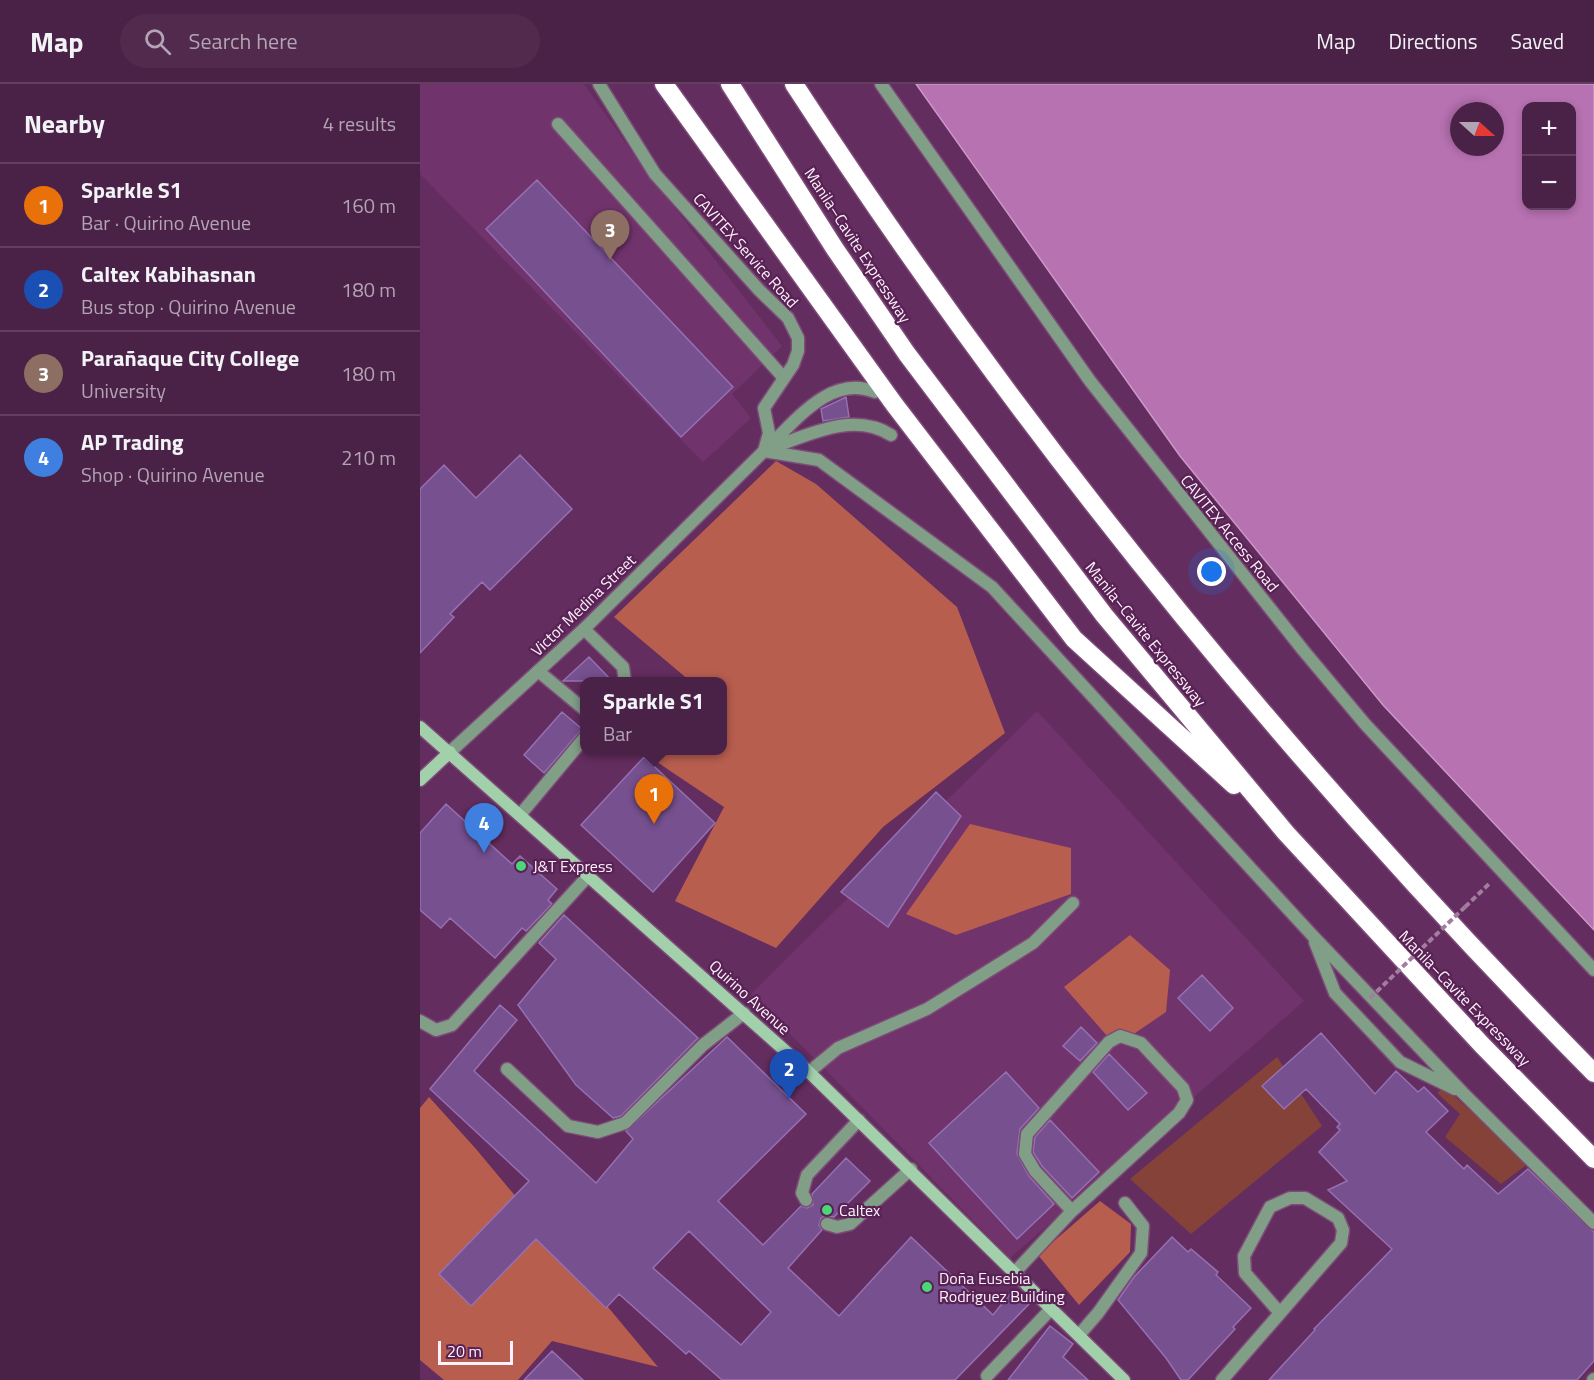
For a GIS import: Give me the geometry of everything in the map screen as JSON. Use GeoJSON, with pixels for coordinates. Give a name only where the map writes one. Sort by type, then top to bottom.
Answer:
{"type":"FeatureCollection","features":[{"type":"Feature","properties":{"kind":"highway"},"geometry":{"type":"LineString","coordinates":[[664,84],[894,404],[1074,639],[1286,833]]}},
{"type":"Feature","properties":{"kind":"highway","name":"Manila–Cavite Expressway"},"geometry":{"type":"LineString","coordinates":[[730,84],[854,278],[981,455],[1104,615],[1286,833],[1482,1045],[1594,1159]]}},
{"type":"Feature","properties":{"kind":"highway","name":"Manila–Cavite Expressway"},"geometry":{"type":"LineString","coordinates":[[795,84],[878,213],[980,354],[1158,584],[1333,794],[1444,919],[1488,960],[1594,1072]]}},
{"type":"Feature","properties":{"kind":"main road","name":"Quirino Avenue"},"geometry":{"type":"LineString","coordinates":[[420,727],[809,1072],[911,1169],[1124,1380]]}},
{"type":"Feature","properties":{"kind":"main road","name":"Victor Medina Street"},"geometry":{"type":"LineString","coordinates":[[420,780],[450,752]]}},
{"type":"Feature","properties":{"kind":"street","name":"CAVITEX Service Road"},"geometry":{"type":"LineString","coordinates":[[599,84],[655,174],[759,290],[788,318],[798,338],[798,351],[764,408],[769,434],[764,451]]}},
{"type":"Feature","properties":{"kind":"street","name":"CAVITEX Access Road"},"geometry":{"type":"LineString","coordinates":[[881,84],[1090,381],[1288,631],[1365,724],[1594,970]]}},
{"type":"Feature","properties":{"kind":"street"},"geometry":{"type":"LineString","coordinates":[[558,124],[783,377]]}},
{"type":"Feature","properties":{"kind":"street","name":"Victor Medina Street"},"geometry":{"type":"LineString","coordinates":[[450,752],[584,629],[816,402],[829,394],[856,386],[875,392]]}},
{"type":"Feature","properties":{"kind":"street"},"geometry":{"type":"LineString","coordinates":[[764,451],[843,425],[870,425],[891,435]]}},
{"type":"Feature","properties":{"kind":"street"},"geometry":{"type":"LineString","coordinates":[[764,451],[819,460],[992,587],[1312,935],[1463,1093],[1594,1223]]}},
{"type":"Feature","properties":{"kind":"street"},"geometry":{"type":"LineString","coordinates":[[584,629],[622,667],[624,677]]}},
{"type":"Feature","properties":{"kind":"street"},"geometry":{"type":"LineString","coordinates":[[538,671],[580,706]]}},
{"type":"Feature","properties":{"kind":"street"},"geometry":{"type":"LineString","coordinates":[[520,815],[580,743]]}},
{"type":"Feature","properties":{"kind":"street"},"geometry":{"type":"LineString","coordinates":[[420,1022],[436,1030],[452,1025],[589,875]]}},
{"type":"Feature","properties":{"kind":"street"},"geometry":{"type":"LineString","coordinates":[[809,1072],[838,1048],[927,1009],[1033,943],[1073,903]]}},
{"type":"Feature","properties":{"kind":"street"},"geometry":{"type":"LineString","coordinates":[[1312,935],[1335,993],[1392,1054],[1400,1062],[1463,1093]]}},
{"type":"Feature","properties":{"kind":"street"},"geometry":{"type":"LineString","coordinates":[[507,1069],[568,1126],[598,1132],[625,1123],[703,1045],[744,1013]]}},
{"type":"Feature","properties":{"kind":"street"},"geometry":{"type":"LineString","coordinates":[[1015,1272],[1072,1211],[1179,1113],[1187,1100],[1183,1088],[1141,1043],[1120,1035],[1109,1042],[1028,1134],[1025,1154],[1035,1171],[1072,1211]]}},
{"type":"Feature","properties":{"kind":"street"},"geometry":{"type":"LineString","coordinates":[[806,1200],[802,1193],[807,1175],[859,1120]]}},
{"type":"Feature","properties":{"kind":"street"},"geometry":{"type":"LineString","coordinates":[[827,1224],[837,1227],[850,1224],[911,1169]]}},
{"type":"Feature","properties":{"kind":"street"},"geometry":{"type":"LineString","coordinates":[[1222,1380],[1341,1243],[1343,1230],[1338,1218],[1305,1198],[1290,1197],[1270,1207],[1244,1256],[1245,1273],[1280,1313]]}},
{"type":"Feature","properties":{"kind":"street"},"geometry":{"type":"LineString","coordinates":[[1079,1335],[1141,1253],[1143,1226],[1125,1203]]}},
{"type":"Feature","properties":{"kind":"street"},"geometry":{"type":"LineString","coordinates":[[987,1377],[1052,1308]]}},
{"type":"Feature","properties":{"kind":"path"},"geometry":{"type":"LineString","coordinates":[[1370,998],[1490,882]]}},
{"type":"Feature","properties":{"kind":"shaded area"},"geometry":{"type":"Polygon","coordinates":[[[420,84],[584,84],[643,167],[782,346],[732,394],[751,418],[703,462],[420,174],[420,84]]]}},
{"type":"Feature","properties":{"kind":"shaded area"},"geometry":{"type":"Polygon","coordinates":[[[916,84],[1594,84],[1594,930],[1383,705],[1180,456],[916,84]]]}},
{"type":"Feature","properties":{"kind":"shaded area"},"geometry":{"type":"Polygon","coordinates":[[[776,461],[816,484],[957,607],[1005,733],[883,827],[776,948],[675,901],[724,807],[648,756],[727,755],[727,677],[685,677],[614,617],[776,461]]]}},
{"type":"Feature","properties":{"kind":"shaded area"},"geometry":{"type":"Polygon","coordinates":[[[1037,711],[1304,1001],[1010,1258],[751,994],[1037,711]]]}},
{"type":"Feature","properties":{"kind":"shaded area"},"geometry":{"type":"Polygon","coordinates":[[[970,824],[1071,848],[1071,894],[956,935],[906,914],[970,824]]]}},
{"type":"Feature","properties":{"kind":"shaded area"},"geometry":{"type":"Polygon","coordinates":[[[1130,935],[1170,970],[1166,1012],[1116,1046],[1064,987],[1130,935]]]}},
{"type":"Feature","properties":{"kind":"shaded area"},"geometry":{"type":"Polygon","coordinates":[[[1277,1057],[1322,1126],[1191,1234],[1130,1179],[1277,1057]]]}},
{"type":"Feature","properties":{"kind":"shaded area"},"geometry":{"type":"Polygon","coordinates":[[[1444,1087],[1529,1163],[1501,1184],[1445,1137],[1460,1114],[1437,1093],[1444,1087]]]}},
{"type":"Feature","properties":{"kind":"shaded area"},"geometry":{"type":"Polygon","coordinates":[[[429,1097],[476,1149],[658,1367],[552,1341],[518,1380],[444,1380],[420,1360],[420,1108],[429,1097]]]}},
{"type":"Feature","properties":{"kind":"shaded area"},"geometry":{"type":"Polygon","coordinates":[[[1100,1201],[1131,1224],[1130,1252],[1079,1305],[1038,1255],[1100,1201]]]}},
{"type":"Feature","properties":{"kind":"building"},"geometry":{"type":"Polygon","coordinates":[[[537,180],[733,387],[681,437],[486,229],[537,180]]]}},
{"type":"Feature","properties":{"kind":"building"},"geometry":{"type":"Polygon","coordinates":[[[846,397],[849,417],[823,421],[821,409],[846,397]]]}},
{"type":"Feature","properties":{"kind":"building"},"geometry":{"type":"Polygon","coordinates":[[[520,455],[572,509],[490,590],[482,582],[450,614],[454,617],[420,653],[420,489],[444,465],[476,498],[520,455]]]}},
{"type":"Feature","properties":{"kind":"building"},"geometry":{"type":"Polygon","coordinates":[[[589,657],[608,677],[580,677],[580,681],[563,681],[589,657]]]}},
{"type":"Feature","properties":{"kind":"building"},"geometry":{"type":"Polygon","coordinates":[[[562,712],[580,727],[580,731],[544,773],[524,755],[562,712]]]}},
{"type":"Feature","properties":{"kind":"building"},"geometry":{"type":"Polygon","coordinates":[[[644,757],[715,823],[653,892],[581,825],[644,757]]]}},
{"type":"Feature","properties":{"kind":"building"},"geometry":{"type":"Polygon","coordinates":[[[936,792],[961,816],[888,927],[841,892],[936,792]]]}},
{"type":"Feature","properties":{"kind":"building"},"geometry":{"type":"Polygon","coordinates":[[[446,804],[512,864],[520,856],[557,889],[548,900],[552,904],[526,931],[522,928],[495,958],[450,918],[441,928],[420,910],[420,833],[446,804]]]}},
{"type":"Feature","properties":{"kind":"building"},"geometry":{"type":"Polygon","coordinates":[[[564,915],[698,1038],[621,1116],[613,1118],[576,1085],[518,1005],[556,959],[539,943],[564,915]]]}},
{"type":"Feature","properties":{"kind":"building"},"geometry":{"type":"Polygon","coordinates":[[[1202,975],[1233,1008],[1210,1031],[1178,998],[1202,975]]]}},
{"type":"Feature","properties":{"kind":"building"},"geometry":{"type":"Polygon","coordinates":[[[500,1005],[517,1020],[474,1071],[596,1183],[633,1139],[626,1131],[727,1037],[806,1114],[718,1201],[763,1245],[801,1206],[807,1208],[813,1205],[812,1194],[846,1158],[870,1181],[834,1217],[821,1218],[819,1225],[822,1230],[788,1268],[839,1316],[911,1237],[993,1315],[1013,1290],[1030,1303],[955,1380],[722,1380],[689,1351],[686,1354],[619,1294],[606,1308],[536,1239],[471,1306],[439,1274],[529,1181],[430,1089],[500,1005]],[[689,1231],[653,1268],[741,1345],[771,1312],[689,1231]]]}},
{"type":"Feature","properties":{"kind":"building"},"geometry":{"type":"Polygon","coordinates":[[[1081,1027],[1097,1043],[1080,1061],[1063,1046],[1081,1027]]]}},
{"type":"Feature","properties":{"kind":"building"},"geometry":{"type":"Polygon","coordinates":[[[1321,1033],[1375,1094],[1396,1071],[1418,1092],[1424,1087],[1448,1111],[1426,1132],[1464,1169],[1467,1165],[1498,1194],[1528,1169],[1594,1232],[1594,1361],[1577,1380],[1269,1380],[1314,1329],[1392,1249],[1328,1190],[1347,1181],[1319,1152],[1340,1130],[1337,1127],[1340,1124],[1306,1089],[1284,1109],[1262,1086],[1321,1033]]]}},
{"type":"Feature","properties":{"kind":"building"},"geometry":{"type":"Polygon","coordinates":[[[1109,1054],[1147,1093],[1128,1110],[1093,1072],[1109,1054]]]}},
{"type":"Feature","properties":{"kind":"building"},"geometry":{"type":"Polygon","coordinates":[[[1006,1072],[1039,1108],[1020,1129],[1017,1154],[1029,1176],[1054,1204],[1017,1239],[929,1143],[1006,1072]]]}},
{"type":"Feature","properties":{"kind":"building"},"geometry":{"type":"Polygon","coordinates":[[[1050,1120],[1099,1172],[1072,1198],[1042,1166],[1033,1152],[1035,1137],[1050,1120]]]}},
{"type":"Feature","properties":{"kind":"building"},"geometry":{"type":"Polygon","coordinates":[[[1172,1237],[1188,1252],[1191,1249],[1218,1272],[1216,1275],[1251,1308],[1188,1380],[1181,1380],[1166,1358],[1118,1300],[1134,1277],[1172,1237]]]}},
{"type":"Feature","properties":{"kind":"building"},"geometry":{"type":"Polygon","coordinates":[[[1050,1326],[1073,1344],[1063,1357],[1088,1380],[1008,1380],[1050,1326]]]}},
{"type":"Feature","properties":{"kind":"building"},"geometry":{"type":"Polygon","coordinates":[[[552,1351],[583,1380],[524,1380],[552,1351]]]}},
{"type":"Feature","properties":{"kind":"place","name":"Parañaque City College"},"geometry":{"type":"Point","coordinates":[610,260]}},
{"type":"Feature","properties":{"kind":"place","name":"Sparkle S1"},"geometry":{"type":"Point","coordinates":[654,824]}},
{"type":"Feature","properties":{"kind":"place","name":"AP Trading"},"geometry":{"type":"Point","coordinates":[484,853]}},
{"type":"Feature","properties":{"kind":"place","name":"J&T Express"},"geometry":{"type":"Point","coordinates":[521,866]}},
{"type":"Feature","properties":{"kind":"place","name":"Caltex Kabihasnan"},"geometry":{"type":"Point","coordinates":[789,1099]}},
{"type":"Feature","properties":{"kind":"place","name":"Caltex"},"geometry":{"type":"Point","coordinates":[827,1210]}},
{"type":"Feature","properties":{"kind":"place","name":"Doña Eusebia Rodriguez Building"},"geometry":{"type":"Point","coordinates":[927,1287]}}]}
